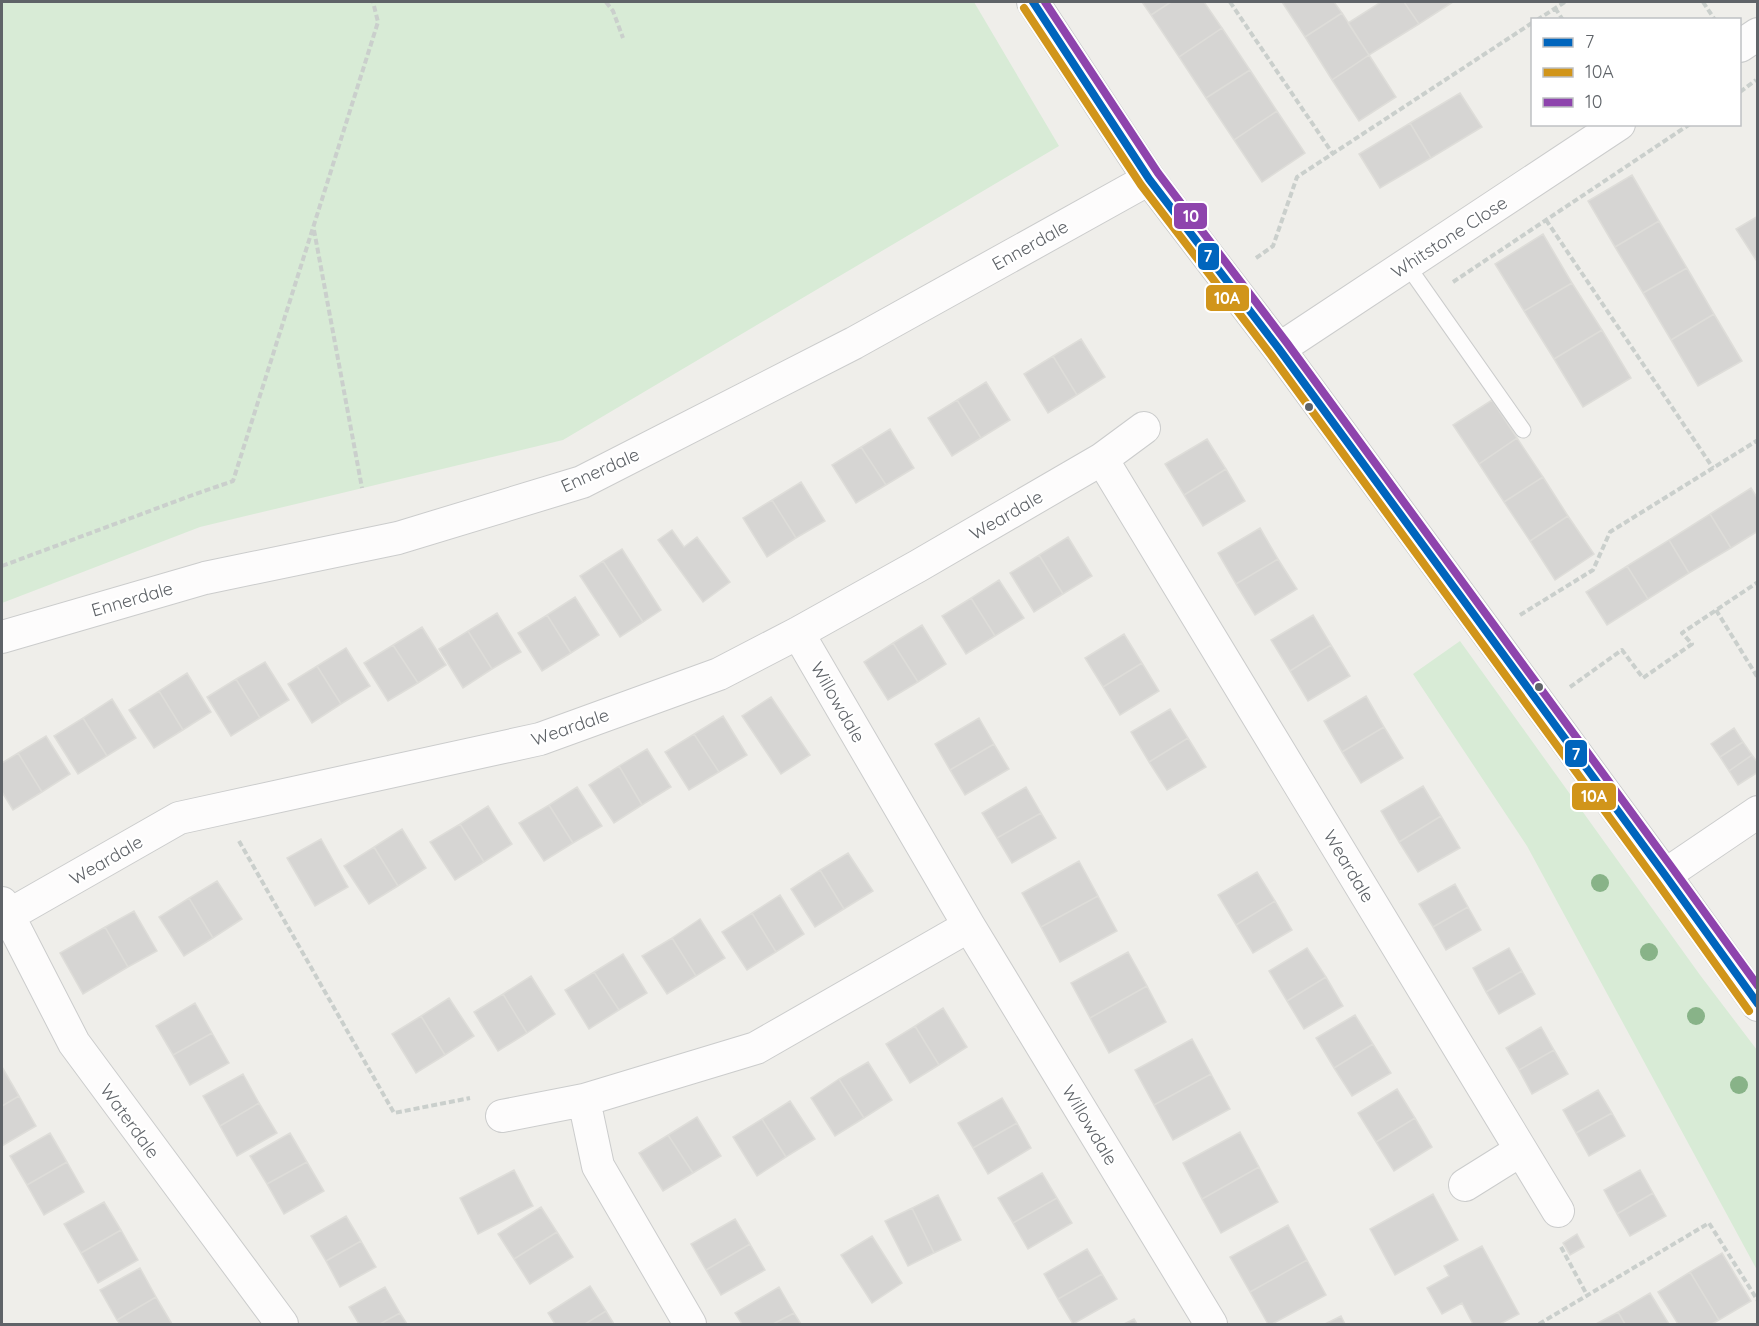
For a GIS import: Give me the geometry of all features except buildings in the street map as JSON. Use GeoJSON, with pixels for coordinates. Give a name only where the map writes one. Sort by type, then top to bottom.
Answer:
{"type":"FeatureCollection","features":[{"type":"Feature","properties":{"kind":"street"},"geometry":{"type":"LineString","coordinates":[[1033,2],[1149,178],[1279,349],[1758,1005]]}},
{"type":"Feature","properties":{"kind":"street"},"geometry":{"type":"LineString","coordinates":[[1741,44],[1758,34]]}},
{"type":"Feature","properties":{"kind":"street","name":"Whitstone Close"},"geometry":{"type":"LineString","coordinates":[[1279,349],[1616,126]]}},
{"type":"Feature","properties":{"kind":"street","name":"Ennerdale"},"geometry":{"type":"LineString","coordinates":[[2,637],[205,578],[398,538],[582,482],[854,343],[1149,178]]}},
{"type":"Feature","properties":{"kind":"street","name":"Weardale"},"geometry":{"type":"LineString","coordinates":[[5,909],[179,818],[540,739],[719,674],[918,567],[1102,459],[1144,428]]}},
{"type":"Feature","properties":{"kind":"street","name":"Weardale"},"geometry":{"type":"LineString","coordinates":[[1102,459],[1558,1211]]}},
{"type":"Feature","properties":{"kind":"street","name":"Willowdale"},"geometry":{"type":"LineString","coordinates":[[798,633],[969,926],[1210,1324]]}},
{"type":"Feature","properties":{"kind":"street"},"geometry":{"type":"LineString","coordinates":[[1665,875],[1758,812]]}},
{"type":"Feature","properties":{"kind":"street","name":"Waterdale"},"geometry":{"type":"LineString","coordinates":[[5,909],[74,1043],[282,1324]]}},
{"type":"Feature","properties":{"kind":"street"},"geometry":{"type":"LineString","coordinates":[[502,1116],[584,1100],[756,1048],[969,926]]}},
{"type":"Feature","properties":{"kind":"street"},"geometry":{"type":"LineString","coordinates":[[584,1100],[598,1166],[690,1324]]}},
{"type":"Feature","properties":{"kind":"street"},"geometry":{"type":"LineString","coordinates":[[1466,1185],[1521,1150]]}},
{"type":"Feature","properties":{"kind":"lane"},"geometry":{"type":"LineString","coordinates":[[1407,265],[1523,430]]}},
{"type":"Feature","properties":{"kind":"path"},"geometry":{"type":"LineString","coordinates":[[2,566],[233,481],[378,22],[373,2]]}},
{"type":"Feature","properties":{"kind":"path"},"geometry":{"type":"LineString","coordinates":[[606,2],[613,10],[623,38]]}},
{"type":"Feature","properties":{"kind":"path"},"geometry":{"type":"LineString","coordinates":[[1230,2],[1333,154]]}},
{"type":"Feature","properties":{"kind":"path"},"geometry":{"type":"LineString","coordinates":[[1540,18],[1565,2]]}},
{"type":"Feature","properties":{"kind":"path"},"geometry":{"type":"LineString","coordinates":[[1703,2],[1714,18]]}},
{"type":"Feature","properties":{"kind":"path"},"geometry":{"type":"LineString","coordinates":[[1555,8],[1562,18]]}},
{"type":"Feature","properties":{"kind":"path"},"geometry":{"type":"LineString","coordinates":[[1225,279],[1273,246],[1297,177],[1531,24]]}},
{"type":"Feature","properties":{"kind":"path"},"geometry":{"type":"LineString","coordinates":[[1741,91],[1758,80]]}},
{"type":"Feature","properties":{"kind":"path"},"geometry":{"type":"LineString","coordinates":[[1430,298],[1687,126]]}},
{"type":"Feature","properties":{"kind":"path"},"geometry":{"type":"LineString","coordinates":[[1546,220],[1713,468]]}},
{"type":"Feature","properties":{"kind":"path"},"geometry":{"type":"LineString","coordinates":[[313,227],[362,488]]}},
{"type":"Feature","properties":{"kind":"path"},"geometry":{"type":"LineString","coordinates":[[1489,635],[1593,570],[1610,532],[1758,440]]}},
{"type":"Feature","properties":{"kind":"path"},"geometry":{"type":"LineString","coordinates":[[1542,708],[1622,650],[1643,678],[1692,644],[1682,633],[1758,582]]}},
{"type":"Feature","properties":{"kind":"path"},"geometry":{"type":"LineString","coordinates":[[1716,610],[1758,678]]}},
{"type":"Feature","properties":{"kind":"path"},"geometry":{"type":"LineString","coordinates":[[221,809],[394,1113],[474,1097]]}},
{"type":"Feature","properties":{"kind":"path"},"geometry":{"type":"LineString","coordinates":[[1558,1211],[1551,1228],[1587,1295]]}},
{"type":"Feature","properties":{"kind":"path"},"geometry":{"type":"LineString","coordinates":[[1539,1324],[1709,1223],[1758,1301]]}},
{"type":"Feature","properties":{"kind":"green space"},"geometry":{"type":"Polygon","coordinates":[[[2,2],[974,2],[1059,146],[563,440],[200,527],[2,603],[2,2]]]}},
{"type":"Feature","properties":{"kind":"green space"},"geometry":{"type":"Polygon","coordinates":[[[1460,641],[1700,975],[1757,1050],[1757,1270],[1527,846],[1413,674],[1460,641]]]}},
{"type":"Feature","properties":{"kind":"transit line","name":"7"},"geometry":{"type":"LineString","coordinates":[[1033,2],[1149,179],[1279,349],[1758,1004]]}},
{"type":"Feature","properties":{"kind":"transit line","name":"10"},"geometry":{"type":"LineString","coordinates":[[1045,2],[1158,173],[1287,343],[1758,986]]}},
{"type":"Feature","properties":{"kind":"transit line","name":"10A"},"geometry":{"type":"LineString","coordinates":[[1024,8],[1141,185],[1271,355],[1749,1011]]}}]}
